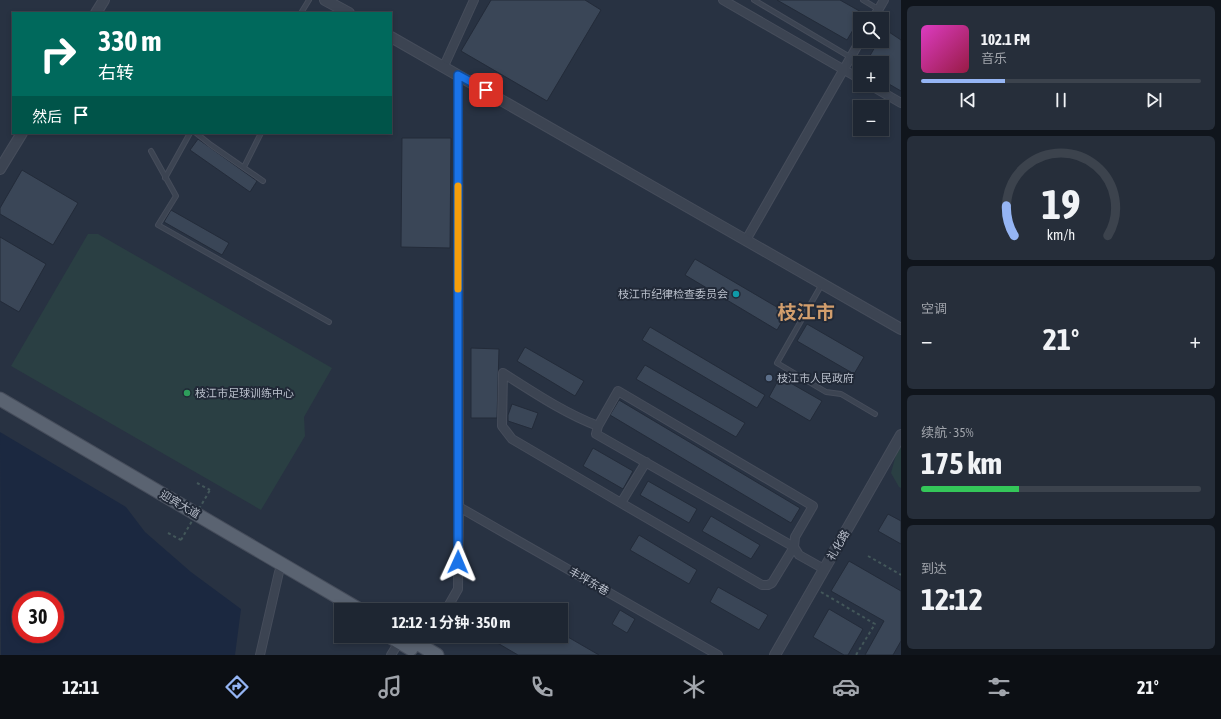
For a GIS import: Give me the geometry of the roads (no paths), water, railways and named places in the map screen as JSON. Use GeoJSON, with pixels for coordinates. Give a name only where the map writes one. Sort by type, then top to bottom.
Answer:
{"type":"FeatureCollection","features":[{"type":"Feature","properties":{"kind":"main road","name":"迎宾大道"},"geometry":{"type":"LineString","coordinates":[[0,399],[348,603]]}},
{"type":"Feature","properties":{"kind":"main road","name":"迎宾大道"},"geometry":{"type":"LineString","coordinates":[[0,408],[334,604]]}},
{"type":"Feature","properties":{"kind":"main road"},"geometry":{"type":"LineString","coordinates":[[407,643],[423,651],[437,655]]}},
{"type":"Feature","properties":{"kind":"street"},"geometry":{"type":"LineString","coordinates":[[97,12],[104,0]]}},
{"type":"Feature","properties":{"kind":"street"},"geometry":{"type":"LineString","coordinates":[[326,0],[347,12]]}},
{"type":"Feature","properties":{"kind":"street"},"geometry":{"type":"LineString","coordinates":[[444,66],[474,0]]}},
{"type":"Feature","properties":{"kind":"street"},"geometry":{"type":"LineString","coordinates":[[723,0],[853,75]]}},
{"type":"Feature","properties":{"kind":"street"},"geometry":{"type":"LineString","coordinates":[[879,10],[884,0]]}},
{"type":"Feature","properties":{"kind":"street"},"geometry":{"type":"LineString","coordinates":[[392,38],[901,329]]}},
{"type":"Feature","properties":{"kind":"street"},"geometry":{"type":"LineString","coordinates":[[746,240],[856,48]]}},
{"type":"Feature","properties":{"kind":"street"},"geometry":{"type":"LineString","coordinates":[[450,603],[458,589],[458,75]]}},
{"type":"Feature","properties":{"kind":"street"},"geometry":{"type":"LineString","coordinates":[[882,92],[901,103]]}},
{"type":"Feature","properties":{"kind":"street"},"geometry":{"type":"LineString","coordinates":[[0,169],[21,134]]}},
{"type":"Feature","properties":{"kind":"street"},"geometry":{"type":"LineString","coordinates":[[598,426],[560,408],[503,373],[502,426],[512,439],[762,584],[768,586],[772,583],[794,547],[795,537],[813,506],[618,391],[598,426],[596,434],[794,547],[800,555],[824,569]]}},
{"type":"Feature","properties":{"kind":"street","name":"礼化路"},"geometry":{"type":"LineString","coordinates":[[775,655],[901,434]]}},
{"type":"Feature","properties":{"kind":"street"},"geometry":{"type":"LineString","coordinates":[[621,503],[646,462]]}},
{"type":"Feature","properties":{"kind":"street","name":"丰坪东巷"},"geometry":{"type":"LineString","coordinates":[[459,507],[718,655]]}},
{"type":"Feature","properties":{"kind":"street"},"geometry":{"type":"LineString","coordinates":[[260,655],[279,572]]}},
{"type":"Feature","properties":{"kind":"street"},"geometry":{"type":"LineString","coordinates":[[391,655],[395,643]]}},
{"type":"Feature","properties":{"kind":"lane"},"geometry":{"type":"LineString","coordinates":[[302,12],[309,0]]}},
{"type":"Feature","properties":{"kind":"lane"},"geometry":{"type":"LineString","coordinates":[[754,0],[850,57]]}},
{"type":"Feature","properties":{"kind":"lane"},"geometry":{"type":"LineString","coordinates":[[862,0],[879,10]]}},
{"type":"Feature","properties":{"kind":"lane"},"geometry":{"type":"LineString","coordinates":[[166,178],[189,134]]}},
{"type":"Feature","properties":{"kind":"lane"},"geometry":{"type":"LineString","coordinates":[[197,134],[210,145],[263,181]]}},
{"type":"Feature","properties":{"kind":"lane"},"geometry":{"type":"LineString","coordinates":[[244,167],[260,134]]}},
{"type":"Feature","properties":{"kind":"lane"},"geometry":{"type":"LineString","coordinates":[[151,151],[176,196],[158,225],[329,322]]}},
{"type":"Feature","properties":{"kind":"lane"},"geometry":{"type":"LineString","coordinates":[[822,283],[777,363],[826,392],[841,394],[875,414]]}},
{"type":"Feature","properties":{"kind":"water"},"geometry":{"type":"Polygon","coordinates":[[[0,432],[126,507],[145,532],[191,572],[241,609],[235,655],[1,655],[0,432]]]}},
{"type":"Feature","properties":{"kind":"place","name":"枝江市纪律检查委员会"},"geometry":{"type":"Point","coordinates":[736,294]}},
{"type":"Feature","properties":{"kind":"place","name":"枝江市人民政府"},"geometry":{"type":"Point","coordinates":[769,378]}},
{"type":"Feature","properties":{"kind":"place","name":"枝江市足球训练中心"},"geometry":{"type":"Point","coordinates":[187,393]}},
{"type":"Feature","properties":{"kind":"district","name":"枝江市"},"geometry":{"type":"Point","coordinates":[806,312]}}]}
